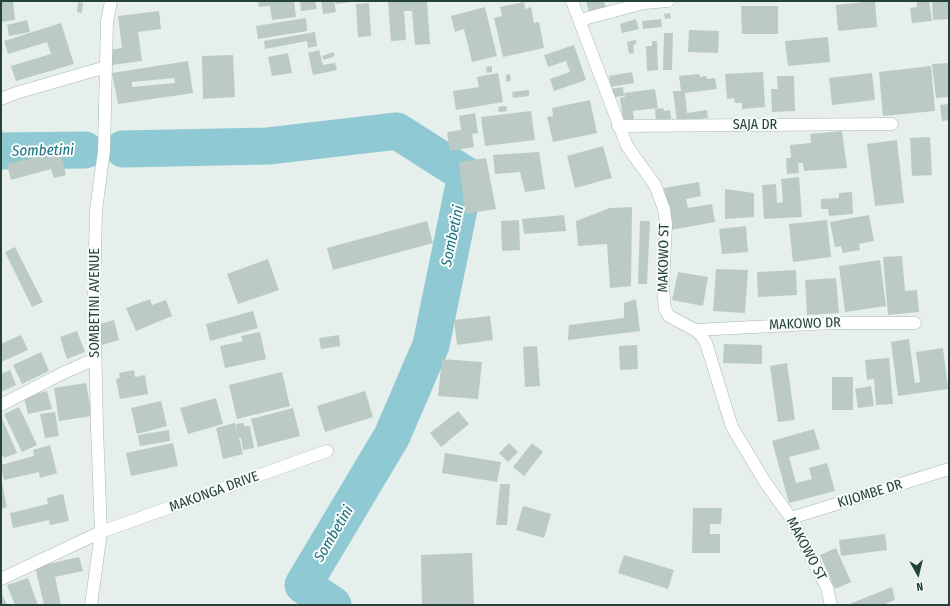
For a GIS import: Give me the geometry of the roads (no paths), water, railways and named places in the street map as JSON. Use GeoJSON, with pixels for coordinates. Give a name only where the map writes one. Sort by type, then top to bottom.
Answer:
{"type":"FeatureCollection","features":[{"type":"Feature","properties":{"kind":"street","name":"SOMBETINI AVENUE"},"geometry":{"type":"LineString","coordinates":[[91,605],[101,532],[94,292],[96,218],[104,151],[107,21],[110,1]]}},
{"type":"Feature","properties":{"kind":"street","name":"MAKOWO ST"},"geometry":{"type":"LineString","coordinates":[[572,1],[618,126],[627,146],[655,185],[664,209],[666,224],[663,288],[665,310],[669,316],[695,330],[702,336],[706,343],[732,426],[765,482],[791,518],[827,588],[831,605]]}},
{"type":"Feature","properties":{"kind":"street"},"geometry":{"type":"LineString","coordinates":[[580,20],[644,3],[668,1]]}},
{"type":"Feature","properties":{"kind":"street"},"geometry":{"type":"LineString","coordinates":[[1,99],[16,93],[106,67]]}},
{"type":"Feature","properties":{"kind":"street","name":"SAJA DR"},"geometry":{"type":"LineString","coordinates":[[618,126],[892,124]]}},
{"type":"Feature","properties":{"kind":"street","name":"MAKOWO DR"},"geometry":{"type":"LineString","coordinates":[[695,330],[832,323],[915,323]]}},
{"type":"Feature","properties":{"kind":"street"},"geometry":{"type":"LineString","coordinates":[[1,405],[63,373],[95,359]]}},
{"type":"Feature","properties":{"kind":"street","name":"MAKONGA DRIVE"},"geometry":{"type":"LineString","coordinates":[[1,579],[101,532],[327,451]]}},
{"type":"Feature","properties":{"kind":"street","name":"KIJOMBE DR"},"geometry":{"type":"LineString","coordinates":[[791,518],[949,470]]}},
{"type":"Feature","properties":{"kind":"waterway","name":"Sombetini"},"geometry":{"type":"LineString","coordinates":[[123,149],[268,146],[397,131],[466,175],[431,345],[392,436],[303,585],[333,605]]}},
{"type":"Feature","properties":{"kind":"waterway","name":"Sombetini"},"geometry":{"type":"LineString","coordinates":[[1,151],[85,150]]}}]}
